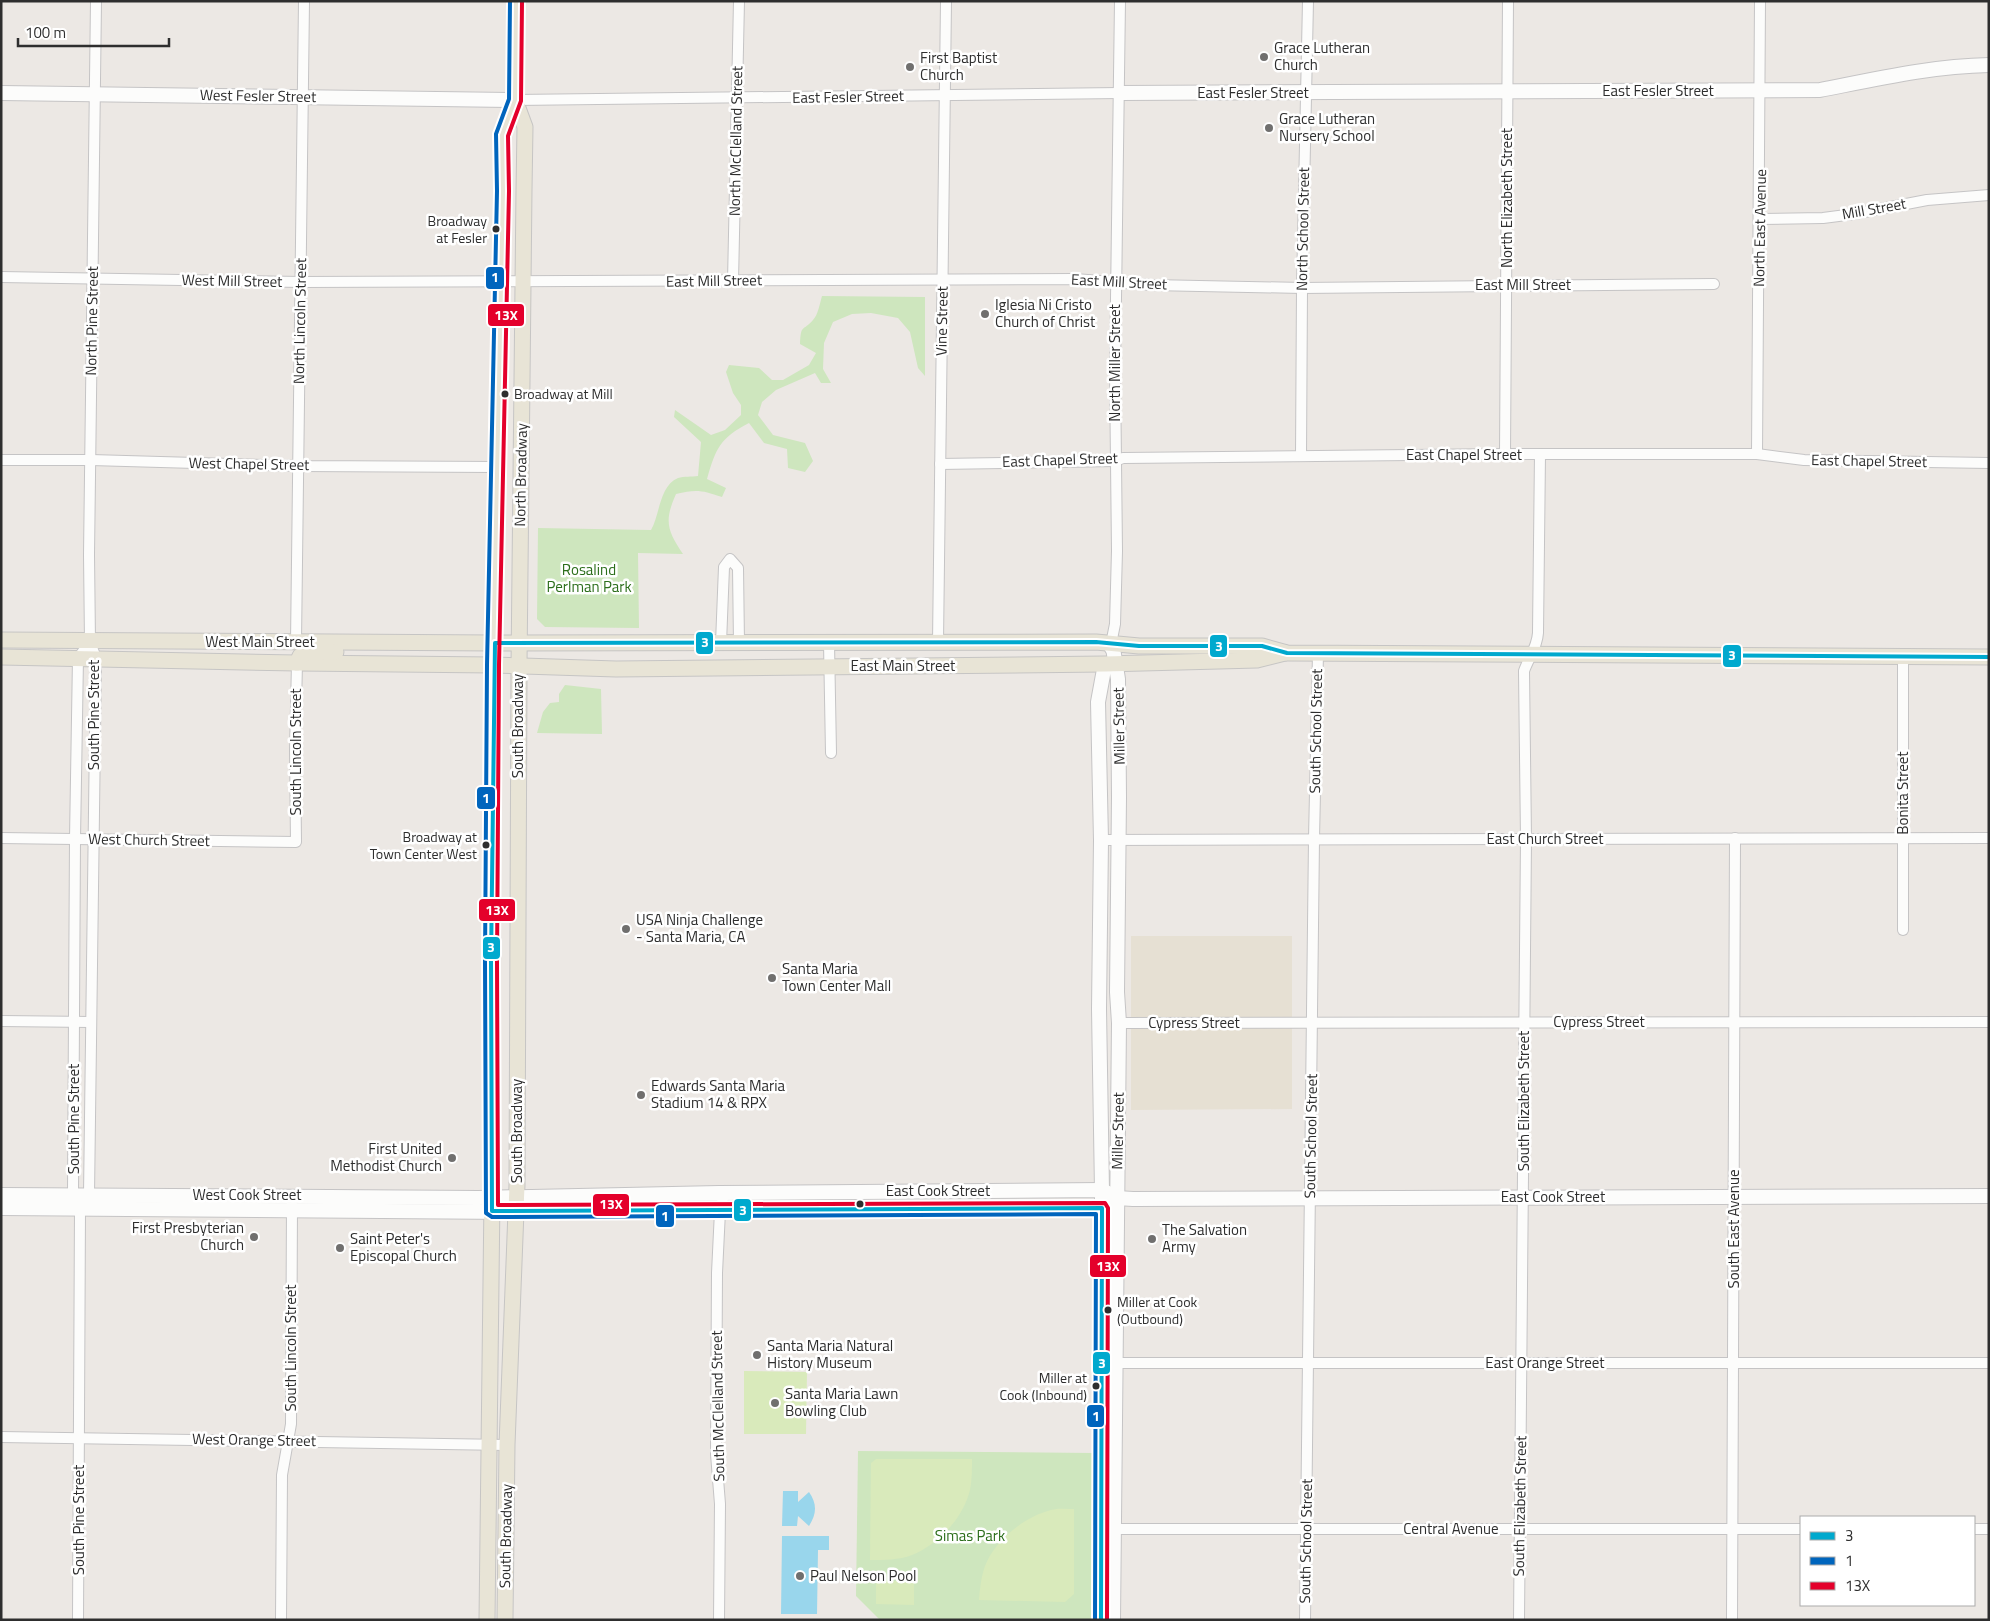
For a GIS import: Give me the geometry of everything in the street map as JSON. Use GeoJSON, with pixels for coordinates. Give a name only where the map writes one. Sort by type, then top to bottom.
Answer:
{"type":"FeatureCollection","features":[{"type":"Feature","properties":{"kind":"main road","name":"North Broadway"},"geometry":{"type":"LineString","coordinates":[[516,1],[515,100],[524,127],[519,643]]}},
{"type":"Feature","properties":{"kind":"main road","name":"North Broadway"},"geometry":{"type":"LineString","coordinates":[[494,643],[502,135],[515,100]]}},
{"type":"Feature","properties":{"kind":"main road","name":"West Main Street"},"geometry":{"type":"LineString","coordinates":[[1,640],[519,643]]}},
{"type":"Feature","properties":{"kind":"main road"},"geometry":{"type":"LineString","coordinates":[[195,660],[224,654],[285,652],[295,648],[296,642]]}},
{"type":"Feature","properties":{"kind":"main road"},"geometry":{"type":"LineString","coordinates":[[297,663],[300,656],[306,653],[374,649],[404,642]]}},
{"type":"Feature","properties":{"kind":"main road","name":"East Main Street"},"geometry":{"type":"LineString","coordinates":[[519,643],[1112,642],[1139,646],[1262,646],[1287,653]]}},
{"type":"Feature","properties":{"kind":"main road","name":"South Broadway"},"geometry":{"type":"LineString","coordinates":[[487,1620],[492,1204],[491,962],[494,643]]}},
{"type":"Feature","properties":{"kind":"main road","name":"South Broadway"},"geometry":{"type":"LineString","coordinates":[[505,1620],[508,1445],[516,1204],[519,643]]}},
{"type":"Feature","properties":{"kind":"main road","name":"East Main Street"},"geometry":{"type":"LineString","coordinates":[[518,666],[616,669],[1111,663],[1257,660],[1287,653],[1534,650],[1989,657]]}},
{"type":"Feature","properties":{"kind":"main road","name":"West Main Street"},"geometry":{"type":"LineString","coordinates":[[1,657],[518,666]]}},
{"type":"Feature","properties":{"kind":"street","name":"North Pine Street"},"geometry":{"type":"LineString","coordinates":[[90,642],[96,1]]}},
{"type":"Feature","properties":{"kind":"street","name":"North Lincoln Street"},"geometry":{"type":"LineString","coordinates":[[296,642],[304,1]]}},
{"type":"Feature","properties":{"kind":"street","name":"North McClelland Street"},"geometry":{"type":"LineString","coordinates":[[733,281],[739,1]]}},
{"type":"Feature","properties":{"kind":"street","name":"Vine Street"},"geometry":{"type":"LineString","coordinates":[[938,642],[946,1]]}},
{"type":"Feature","properties":{"kind":"street","name":"North Miller Street"},"geometry":{"type":"LineString","coordinates":[[1112,642],[1115,624],[1117,551],[1115,460],[1120,1]]}},
{"type":"Feature","properties":{"kind":"street","name":"North School Street"},"geometry":{"type":"LineString","coordinates":[[1301,456],[1302,288],[1308,1]]}},
{"type":"Feature","properties":{"kind":"street","name":"North Elizabeth Street"},"geometry":{"type":"LineString","coordinates":[[1505,454],[1508,1]]}},
{"type":"Feature","properties":{"kind":"street","name":"North East Avenue"},"geometry":{"type":"LineString","coordinates":[[1757,454],[1761,91],[1760,1]]}},
{"type":"Feature","properties":{"kind":"street","name":"East Fesler Street"},"geometry":{"type":"LineString","coordinates":[[515,100],[1120,93],[1820,90],[1922,71],[1960,66],[1989,65]]}},
{"type":"Feature","properties":{"kind":"street","name":"West Fesler Street"},"geometry":{"type":"LineString","coordinates":[[1,93],[515,100]]}},
{"type":"Feature","properties":{"kind":"street","name":"Mill Street"},"geometry":{"type":"LineString","coordinates":[[1760,219],[1823,218],[1927,200],[1989,195]]}},
{"type":"Feature","properties":{"kind":"street","name":"West Mill Street"},"geometry":{"type":"LineString","coordinates":[[1,277],[301,282],[523,283]]}},
{"type":"Feature","properties":{"kind":"street","name":"East Mill Street"},"geometry":{"type":"LineString","coordinates":[[523,283],[942,278],[1075,279],[1152,285],[1302,288],[1714,284]]}},
{"type":"Feature","properties":{"kind":"street","name":"East Chapel Street"},"geometry":{"type":"LineString","coordinates":[[940,464],[1115,460],[1123,458],[1505,454],[1757,454],[1804,460],[1989,463]]}},
{"type":"Feature","properties":{"kind":"street"},"geometry":{"type":"LineString","coordinates":[[1534,650],[1540,454]]}},
{"type":"Feature","properties":{"kind":"street","name":"West Chapel Street"},"geometry":{"type":"LineString","coordinates":[[1,460],[91,460],[298,466],[497,467]]}},
{"type":"Feature","properties":{"kind":"street"},"geometry":{"type":"LineString","coordinates":[[721,643],[724,567],[730,559],[738,568],[739,643]]}},
{"type":"Feature","properties":{"kind":"street","name":"South Pine Street"},"geometry":{"type":"LineString","coordinates":[[78,1620],[80,1210],[73,1194],[75,839],[78,658],[90,642]]}},
{"type":"Feature","properties":{"kind":"street","name":"South Pine Street"},"geometry":{"type":"LineString","coordinates":[[80,1210],[88,1194],[96,658],[90,642]]}},
{"type":"Feature","properties":{"kind":"street"},"geometry":{"type":"LineString","coordinates":[[829,642],[831,753]]}},
{"type":"Feature","properties":{"kind":"street","name":"Miller Street"},"geometry":{"type":"LineString","coordinates":[[1101,1620],[1107,1529],[1109,1363],[1117,1198],[1119,1023],[1117,992],[1119,718],[1111,663],[1112,642]]}},
{"type":"Feature","properties":{"kind":"street","name":"South Elizabeth Street"},"geometry":{"type":"LineString","coordinates":[[1519,1620],[1526,839],[1524,671],[1534,650]]}},
{"type":"Feature","properties":{"kind":"street","name":"South School Street"},"geometry":{"type":"LineString","coordinates":[[1305,1620],[1318,653]]}},
{"type":"Feature","properties":{"kind":"street","name":"Bonita Street"},"geometry":{"type":"LineString","coordinates":[[1903,655],[1903,930]]}},
{"type":"Feature","properties":{"kind":"street","name":"South Lincoln Street"},"geometry":{"type":"LineString","coordinates":[[296,842],[297,663]]}},
{"type":"Feature","properties":{"kind":"street","name":"Miller Street"},"geometry":{"type":"LineString","coordinates":[[1109,1363],[1102,1208],[1099,1008],[1101,840],[1098,702],[1111,663]]}},
{"type":"Feature","properties":{"kind":"street","name":"West Church Street"},"geometry":{"type":"LineString","coordinates":[[1,838],[296,842]]}},
{"type":"Feature","properties":{"kind":"street","name":"South East Avenue"},"geometry":{"type":"LineString","coordinates":[[1732,1620],[1735,838]]}},
{"type":"Feature","properties":{"kind":"street","name":"East Church Street"},"geometry":{"type":"LineString","coordinates":[[1101,840],[1989,838]]}},
{"type":"Feature","properties":{"kind":"street"},"geometry":{"type":"LineString","coordinates":[[1,1021],[91,1022]]}},
{"type":"Feature","properties":{"kind":"street","name":"Cypress Street"},"geometry":{"type":"LineString","coordinates":[[1119,1023],[1989,1022]]}},
{"type":"Feature","properties":{"kind":"street","name":"East Cook Street"},"geometry":{"type":"LineString","coordinates":[[516,1204],[724,1193],[1102,1190],[1117,1198],[1989,1196]]}},
{"type":"Feature","properties":{"kind":"street"},"geometry":{"type":"LineString","coordinates":[[918,1192],[918,1208]]}},
{"type":"Feature","properties":{"kind":"street","name":"South McClelland Street"},"geometry":{"type":"LineString","coordinates":[[719,1620],[720,1504],[716,1454],[717,1273],[720,1211],[724,1193]]}},
{"type":"Feature","properties":{"kind":"street","name":"West Cook Street"},"geometry":{"type":"LineString","coordinates":[[1,1195],[293,1195],[492,1204]]}},
{"type":"Feature","properties":{"kind":"street","name":"South Lincoln Street"},"geometry":{"type":"LineString","coordinates":[[281,1620],[282,1475],[291,1424],[293,1195]]}},
{"type":"Feature","properties":{"kind":"street"},"geometry":{"type":"LineString","coordinates":[[1102,1208],[1117,1198]]}},
{"type":"Feature","properties":{"kind":"street"},"geometry":{"type":"LineString","coordinates":[[492,1204],[516,1204]]}},
{"type":"Feature","properties":{"kind":"street","name":"West Cook Street"},"geometry":{"type":"LineString","coordinates":[[1,1208],[292,1212],[492,1204]]}},
{"type":"Feature","properties":{"kind":"street","name":"East Cook Street"},"geometry":{"type":"LineString","coordinates":[[516,1204],[720,1211],[1102,1208]]}},
{"type":"Feature","properties":{"kind":"street","name":"East Orange Street"},"geometry":{"type":"LineString","coordinates":[[1109,1363],[1989,1363]]}},
{"type":"Feature","properties":{"kind":"street","name":"West Orange Street"},"geometry":{"type":"LineString","coordinates":[[1,1437],[508,1445]]}},
{"type":"Feature","properties":{"kind":"street","name":"Miller Street"},"geometry":{"type":"LineString","coordinates":[[1107,1529],[1113,1620]]}},
{"type":"Feature","properties":{"kind":"street","name":"Central Avenue"},"geometry":{"type":"LineString","coordinates":[[1107,1529],[1800,1529]]}},
{"type":"Feature","properties":{"kind":"street"},"geometry":{"type":"LineString","coordinates":[[1975,1529],[1989,1529]]}},
{"type":"Feature","properties":{"kind":"shaded area"},"geometry":{"type":"Polygon","coordinates":[[[1131,936],[1292,936],[1292,1109],[1131,1110],[1131,936]]]}},
{"type":"Feature","properties":{"kind":"green space","name":"Rosalind Perlman Park"},"geometry":{"type":"Polygon","coordinates":[[[822,296],[925,297],[925,376],[918,368],[910,332],[898,318],[871,313],[852,314],[833,322],[824,343],[823,369],[831,383],[821,383],[815,373],[776,390],[762,402],[758,415],[773,435],[805,443],[813,461],[805,472],[788,468],[787,449],[764,443],[749,423],[739,428],[720,445],[713,459],[707,479],[726,488],[722,497],[699,491],[689,491],[676,494],[672,503],[669,525],[673,538],[683,554],[638,553],[639,628],[545,627],[537,619],[538,528],[651,530],[667,487],[680,477],[698,476],[701,442],[674,417],[675,410],[711,435],[725,430],[741,415],[741,405],[733,393],[726,372],[729,365],[759,368],[772,380],[783,380],[809,365],[816,353],[800,344],[801,333],[815,318],[822,296]]]}},
{"type":"Feature","properties":{"kind":"green space"},"geometry":{"type":"Polygon","coordinates":[[[565,685],[601,689],[602,734],[537,733],[543,712],[550,703],[559,702],[559,694],[565,685]]]}},
{"type":"Feature","properties":{"kind":"green space","name":"Santa Maria Lawn Bowling Club"},"geometry":{"type":"Polygon","coordinates":[[[744,1371],[807,1372],[806,1434],[744,1434],[744,1371]]]}},
{"type":"Feature","properties":{"kind":"green space","name":"Simas Park"},"geometry":{"type":"Polygon","coordinates":[[[858,1451],[1094,1453],[1093,1620],[880,1620],[856,1596],[858,1451]]]}},
{"type":"Feature","properties":{"kind":"green space"},"geometry":{"type":"Polygon","coordinates":[[[876,1459],[972,1459],[970,1490],[967,1500],[956,1520],[949,1529],[931,1544],[907,1557],[870,1560],[871,1463],[876,1459]]]}},
{"type":"Feature","properties":{"kind":"green space"},"geometry":{"type":"Polygon","coordinates":[[[1057,1509],[1074,1509],[1074,1594],[1065,1602],[979,1600],[985,1566],[1003,1539],[1021,1524],[1041,1513],[1057,1509]]]}},
{"type":"Feature","properties":{"kind":"green space"},"geometry":{"type":"Polygon","coordinates":[[[876,1581],[914,1581],[914,1605],[876,1604],[876,1581]]]}},
{"type":"Feature","properties":{"kind":"water"},"geometry":{"type":"Polygon","coordinates":[[[783,1491],[798,1491],[798,1502],[809,1492],[814,1501],[815,1509],[814,1517],[809,1526],[798,1516],[797,1526],[782,1526],[783,1491]]]}},
{"type":"Feature","properties":{"kind":"water"},"geometry":{"type":"Polygon","coordinates":[[[782,1536],[829,1536],[829,1550],[818,1550],[817,1614],[781,1614],[782,1536]]]}},
{"type":"Feature","properties":{"kind":"transit line","name":"1"},"geometry":{"type":"LineString","coordinates":[[510,1],[509,99],[496,134],[497,191],[487,665],[486,1213],[492,1217],[1096,1214],[1095,1620]]}},
{"type":"Feature","properties":{"kind":"transit line","name":"13X"},"geometry":{"type":"LineString","coordinates":[[522,1],[521,101],[508,136],[509,191],[499,665],[498,1205],[1105,1203],[1108,1208],[1107,1620]]}},
{"type":"Feature","properties":{"kind":"transit line","name":"3"},"geometry":{"type":"LineString","coordinates":[[1101,1620],[1102,1208],[492,1211],[491,962],[495,643],[1096,642],[1139,646],[1262,646],[1287,653],[1989,657]]}},
{"type":"Feature","properties":{"kind":"place","name":"Grace Lutheran Church"},"geometry":{"type":"Point","coordinates":[1264,57]}},
{"type":"Feature","properties":{"kind":"place","name":"First Baptist Church"},"geometry":{"type":"Point","coordinates":[910,67]}},
{"type":"Feature","properties":{"kind":"place","name":"Grace Lutheran Nursery School"},"geometry":{"type":"Point","coordinates":[1269,128]}},
{"type":"Feature","properties":{"kind":"place","name":"Broadway at Fesler"},"geometry":{"type":"Point","coordinates":[496,229]}},
{"type":"Feature","properties":{"kind":"place","name":"Iglesia Ni Cristo Church of Christ"},"geometry":{"type":"Point","coordinates":[985,314]}},
{"type":"Feature","properties":{"kind":"place","name":"Broadway at Mill"},"geometry":{"type":"Point","coordinates":[505,394]}},
{"type":"Feature","properties":{"kind":"place","name":"Broadway at Town Center West"},"geometry":{"type":"Point","coordinates":[486,845]}},
{"type":"Feature","properties":{"kind":"place","name":"USA Ninja Challenge - Santa Maria, CA"},"geometry":{"type":"Point","coordinates":[626,929]}},
{"type":"Feature","properties":{"kind":"place","name":"Santa Maria Town Center Mall"},"geometry":{"type":"Point","coordinates":[772,978]}},
{"type":"Feature","properties":{"kind":"place","name":"Edwards Santa Maria Stadium 14 & RPX"},"geometry":{"type":"Point","coordinates":[641,1095]}},
{"type":"Feature","properties":{"kind":"place","name":"First United Methodist Church"},"geometry":{"type":"Point","coordinates":[452,1158]}},
{"type":"Feature","properties":{"kind":"place","name":"First Presbyterian Church"},"geometry":{"type":"Point","coordinates":[254,1237]}},
{"type":"Feature","properties":{"kind":"place","name":"The Salvation Army"},"geometry":{"type":"Point","coordinates":[1152,1239]}},
{"type":"Feature","properties":{"kind":"place","name":"Saint Peter's Episcopal Church"},"geometry":{"type":"Point","coordinates":[340,1248]}},
{"type":"Feature","properties":{"kind":"place","name":"Miller at Cook (Outbound)"},"geometry":{"type":"Point","coordinates":[1108,1310]}},
{"type":"Feature","properties":{"kind":"place","name":"Santa Maria Natural History Museum"},"geometry":{"type":"Point","coordinates":[757,1355]}},
{"type":"Feature","properties":{"kind":"place","name":"Miller at Cook (Inbound)"},"geometry":{"type":"Point","coordinates":[1096,1386]}},
{"type":"Feature","properties":{"kind":"place","name":"Santa Maria Lawn Bowling Club"},"geometry":{"type":"Point","coordinates":[775,1403]}},
{"type":"Feature","properties":{"kind":"place","name":"Paul Nelson Pool"},"geometry":{"type":"Point","coordinates":[800,1576]}}]}
